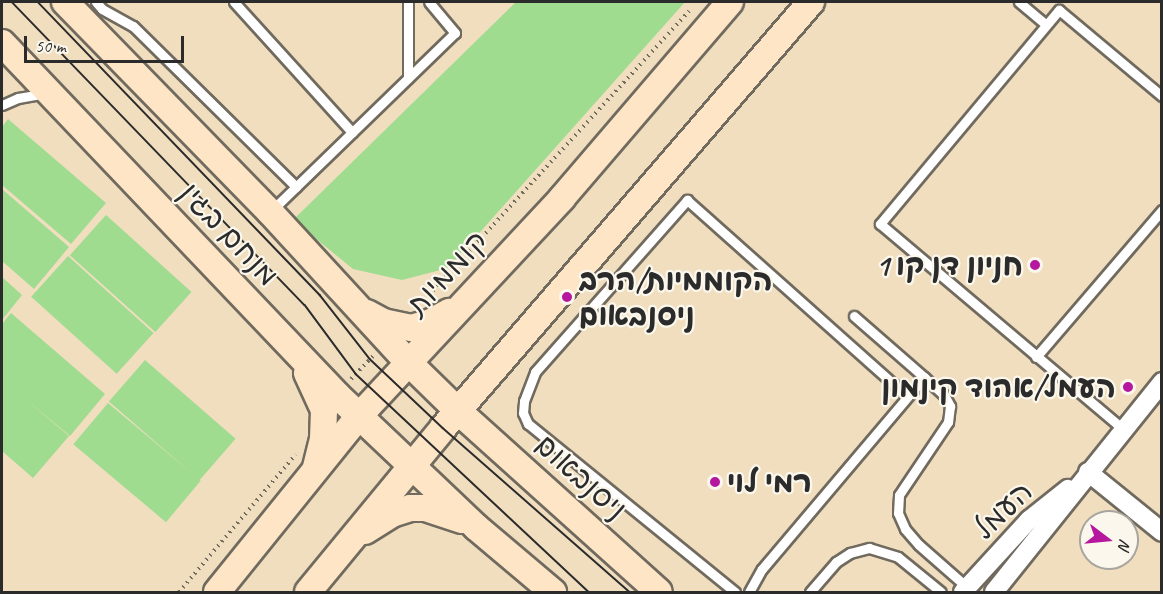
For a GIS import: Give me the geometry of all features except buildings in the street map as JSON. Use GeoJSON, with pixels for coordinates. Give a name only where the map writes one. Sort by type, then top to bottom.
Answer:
{"type":"FeatureCollection","features":[{"type":"Feature","properties":{"kind":"main road","name":"מנחם בגין"},"geometry":{"type":"LineString","coordinates":[[65,2],[270,212],[355,306],[458,411]]}},
{"type":"Feature","properties":{"kind":"main road"},"geometry":{"type":"LineString","coordinates":[[308,592],[411,466],[811,2]]}},
{"type":"Feature","properties":{"kind":"main road","name":"קוממיות"},"geometry":{"type":"LineString","coordinates":[[217,592],[314,475],[359,416],[562,198],[723,5]]}},
{"type":"Feature","properties":{"kind":"main road","name":"מנחם בגין"},"geometry":{"type":"LineString","coordinates":[[2,43],[297,354],[411,466]]}},
{"type":"Feature","properties":{"kind":"main road"},"geometry":{"type":"LineString","coordinates":[[355,306],[383,322],[411,328],[429,323],[467,301]]}},
{"type":"Feature","properties":{"kind":"main road"},"geometry":{"type":"LineString","coordinates":[[297,354],[324,410],[323,439],[314,475]]}},
{"type":"Feature","properties":{"kind":"main road","name":"ניסנבאום"},"geometry":{"type":"LineString","coordinates":[[458,411],[659,592]]}},
{"type":"Feature","properties":{"kind":"main road"},"geometry":{"type":"LineString","coordinates":[[411,466],[476,527],[553,592]]}},
{"type":"Feature","properties":{"kind":"main road"},"geometry":{"type":"LineString","coordinates":[[347,543],[392,514],[410,508],[446,513],[476,527]]}},
{"type":"Feature","properties":{"kind":"street","name":"העמל"},"geometry":{"type":"LineString","coordinates":[[994,592],[1043,534],[1088,472],[1161,382]]}},
{"type":"Feature","properties":{"kind":"street","name":"העמל"},"geometry":{"type":"LineString","coordinates":[[967,590],[1029,520],[1088,472]]}},
{"type":"Feature","properties":{"kind":"street"},"geometry":{"type":"LineString","coordinates":[[1088,472],[1161,532]]}},
{"type":"Feature","properties":{"kind":"lane"},"geometry":{"type":"LineString","coordinates":[[96,2],[102,9],[133,26],[296,187]]}},
{"type":"Feature","properties":{"kind":"lane"},"geometry":{"type":"LineString","coordinates":[[234,2],[352,132]]}},
{"type":"Feature","properties":{"kind":"lane"},"geometry":{"type":"LineString","coordinates":[[408,2],[408,78]]}},
{"type":"Feature","properties":{"kind":"lane"},"geometry":{"type":"LineString","coordinates":[[270,212],[455,33],[429,2]]}},
{"type":"Feature","properties":{"kind":"lane"},"geometry":{"type":"LineString","coordinates":[[1019,2],[1046,25]]}},
{"type":"Feature","properties":{"kind":"lane"},"geometry":{"type":"LineString","coordinates":[[1124,429],[880,224],[1059,10],[1161,96]]}},
{"type":"Feature","properties":{"kind":"lane"},"geometry":{"type":"LineString","coordinates":[[2,105],[18,98],[50,93]]}},
{"type":"Feature","properties":{"kind":"lane"},"geometry":{"type":"LineString","coordinates":[[735,592],[528,424],[523,413],[524,401],[536,372],[543,363],[687,200],[907,396]]}},
{"type":"Feature","properties":{"kind":"lane"},"geometry":{"type":"LineString","coordinates":[[1036,357],[1161,210]]}},
{"type":"Feature","properties":{"kind":"lane"},"geometry":{"type":"LineString","coordinates":[[854,316],[944,395],[950,406],[948,422],[899,495],[898,513],[905,529],[919,545],[967,590]]}},
{"type":"Feature","properties":{"kind":"lane"},"geometry":{"type":"LineString","coordinates":[[749,592],[762,569],[924,377]]}},
{"type":"Feature","properties":{"kind":"lane"},"geometry":{"type":"LineString","coordinates":[[810,592],[836,562],[850,553],[869,548],[898,557],[941,592]]}},
{"type":"Feature","properties":{"kind":"green space"},"geometry":{"type":"Polygon","coordinates":[[[516,2],[685,2],[448,268],[402,280],[353,269],[293,220],[516,2]]]}},
{"type":"Feature","properties":{"kind":"green space"},"geometry":{"type":"Polygon","coordinates":[[[8,119],[106,203],[71,244],[2,185],[2,127],[8,119]]]}},
{"type":"Feature","properties":{"kind":"green space"},"geometry":{"type":"Polygon","coordinates":[[[2,189],[69,247],[34,289],[2,261],[2,189]]]}},
{"type":"Feature","properties":{"kind":"green space"},"geometry":{"type":"Polygon","coordinates":[[[106,215],[191,292],[155,332],[70,255],[106,215]]]}},
{"type":"Feature","properties":{"kind":"green space"},"geometry":{"type":"Polygon","coordinates":[[[68,256],[153,333],[117,374],[31,297],[68,256]]]}},
{"type":"Feature","properties":{"kind":"green space"},"geometry":{"type":"Polygon","coordinates":[[[2,277],[22,295],[2,320],[2,277]]]}},
{"type":"Feature","properties":{"kind":"green space"},"geometry":{"type":"Polygon","coordinates":[[[11,313],[105,394],[70,436],[23,397],[69,436],[33,478],[2,451],[2,324],[11,313]]]}},
{"type":"Feature","properties":{"kind":"green space"},"geometry":{"type":"Polygon","coordinates":[[[145,360],[236,439],[199,480],[109,402],[145,360]]]}},
{"type":"Feature","properties":{"kind":"green space"},"geometry":{"type":"Polygon","coordinates":[[[108,403],[201,481],[166,522],[73,444],[108,403]]]}},
{"type":"Feature","properties":{"kind":"tram line"},"geometry":{"type":"LineString","coordinates":[[12,2],[305,305],[356,374],[589,592]]}},
{"type":"Feature","properties":{"kind":"tram line"},"geometry":{"type":"LineString","coordinates":[[38,2],[320,295],[370,359],[443,428],[630,592]]}},
{"type":"Feature","properties":{"kind":"place","name":"חניון דן קו 1"},"geometry":{"type":"Point","coordinates":[1035,265]}},
{"type":"Feature","properties":{"kind":"place","name":"הקוממיות/הרב ניסנבאום"},"geometry":{"type":"Point","coordinates":[567,297]}},
{"type":"Feature","properties":{"kind":"place","name":"העמל/אהוד קינמון"},"geometry":{"type":"Point","coordinates":[1128,387]}},
{"type":"Feature","properties":{"kind":"place","name":"רמי לוי"},"geometry":{"type":"Point","coordinates":[715,482]}}]}
